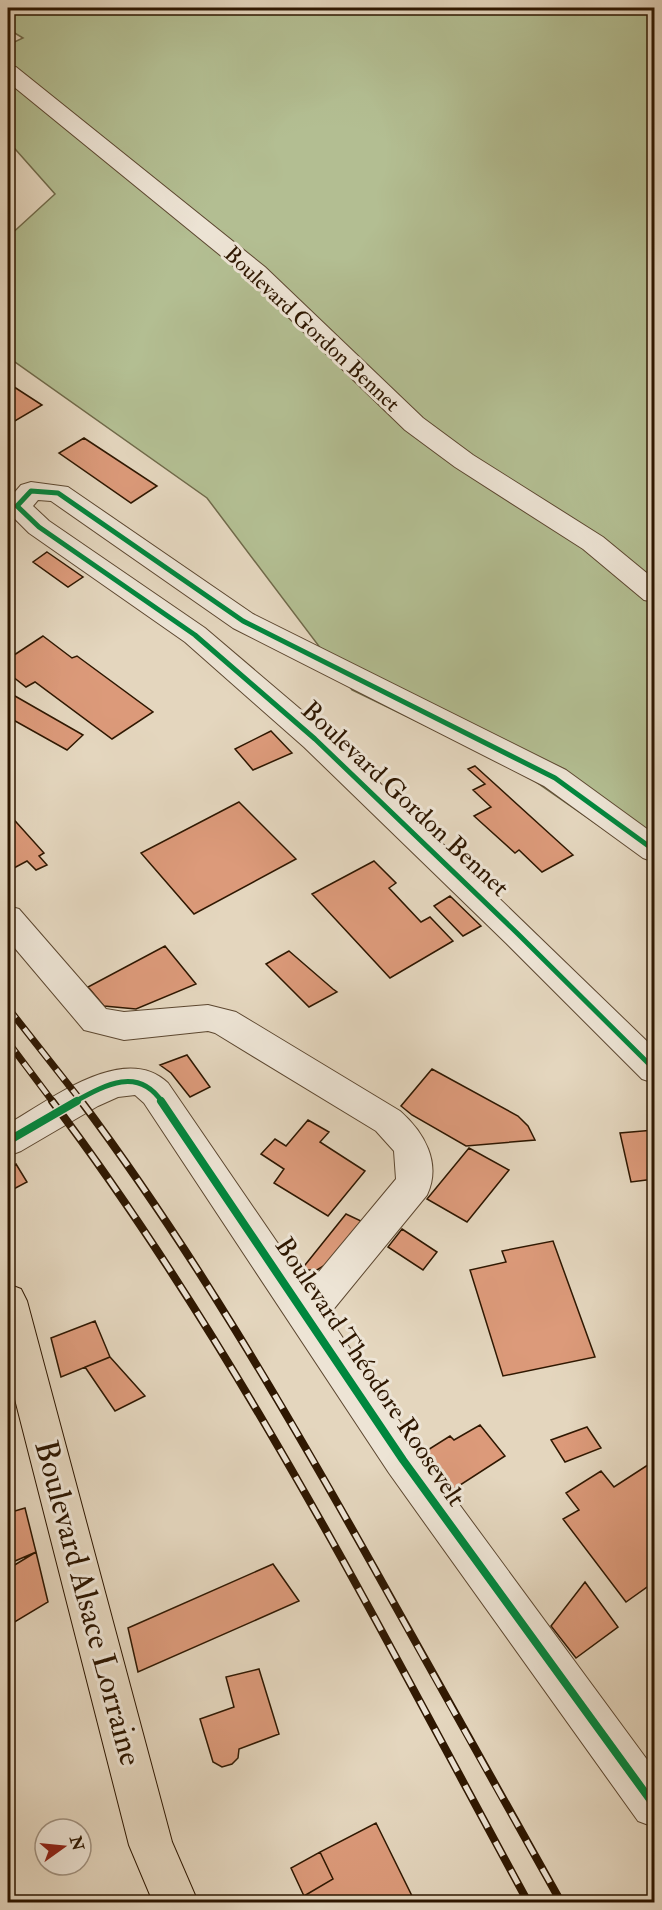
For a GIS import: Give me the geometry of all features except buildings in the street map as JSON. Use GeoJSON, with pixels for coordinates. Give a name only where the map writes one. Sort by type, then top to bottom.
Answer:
{"type":"FeatureCollection","features":[{"type":"Feature","properties":{"kind":"main road","name":"Boulevard Alsace Lorraine"},"geometry":{"type":"LineString","coordinates":[[8,1301],[152,1845],[176,1902]]}},
{"type":"Feature","properties":{"kind":"street","name":"Boulevard Gordon Bennet"},"geometry":{"type":"LineString","coordinates":[[8,72],[256,272],[414,424],[464,461],[593,543],[654,592]]}},
{"type":"Feature","properties":{"kind":"street","name":"Boulevard Gordon Bennet"},"geometry":{"type":"LineString","coordinates":[[654,849],[555,778],[243,621],[58,493],[31,491],[16,506],[39,527],[195,635],[315,739],[518,934],[654,1069]]}},
{"type":"Feature","properties":{"kind":"street"},"geometry":{"type":"LineString","coordinates":[[8,918],[96,1020],[124,1026],[208,1018],[224,1022],[388,1120],[407,1138],[415,1164],[414,1184],[306,1315]]}},
{"type":"Feature","properties":{"kind":"street","name":"Boulevard Théodore Roosevelt"},"geometry":{"type":"LineString","coordinates":[[8,1141],[108,1085],[135,1081],[147,1084],[156,1093],[403,1460],[654,1805]]}},
{"type":"Feature","properties":{"kind":"green space"},"geometry":{"type":"Polygon","coordinates":[[[8,8],[654,8],[654,864],[523,773],[352,690],[207,498],[8,357],[8,237],[55,194],[8,141],[8,45],[23,38],[8,29],[8,8]]]}},
{"type":"Feature","properties":{"kind":"railway"},"geometry":{"type":"LineString","coordinates":[[8,1008],[82,1102]]}},
{"type":"Feature","properties":{"kind":"railway"},"geometry":{"type":"LineString","coordinates":[[8,1042],[53,1102]]}},
{"type":"Feature","properties":{"kind":"railway"},"geometry":{"type":"LineString","coordinates":[[52,1101],[120,1195],[246,1392],[362,1594],[528,1902]]}},
{"type":"Feature","properties":{"kind":"railway"},"geometry":{"type":"LineString","coordinates":[[81,1101],[160,1213],[270,1387],[561,1902]]}},
{"type":"Feature","properties":{"kind":"cycle path"},"geometry":{"type":"LineString","coordinates":[[654,850],[555,778],[243,621],[58,493],[31,491],[17,506],[39,527],[195,635],[315,739],[518,934],[654,1069]]}},
{"type":"Feature","properties":{"kind":"cycle path"},"geometry":{"type":"LineString","coordinates":[[8,1141],[86,1096],[118,1083],[139,1082],[156,1093],[403,1460],[654,1805]]}}]}
